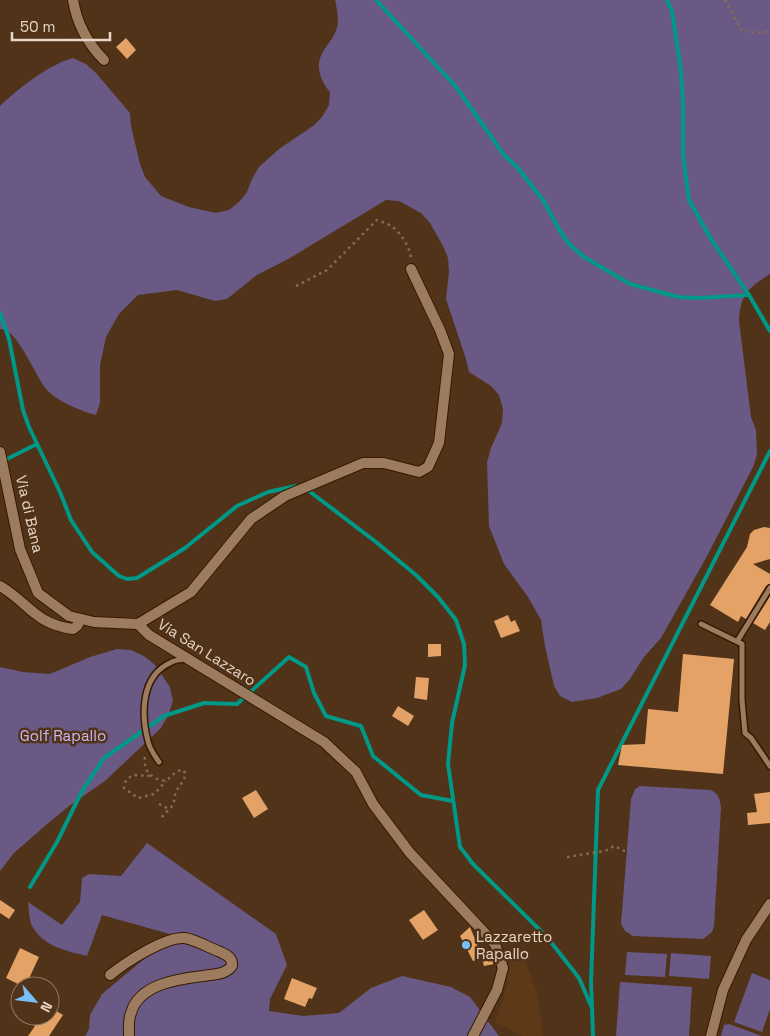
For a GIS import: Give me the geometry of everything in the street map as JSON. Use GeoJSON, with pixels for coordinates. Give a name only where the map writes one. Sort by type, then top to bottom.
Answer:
{"type":"FeatureCollection","features":[{"type":"Feature","properties":{"kind":"street"},"geometry":{"type":"LineString","coordinates":[[73,0],[76,16],[83,32],[104,60]]}},
{"type":"Feature","properties":{"kind":"street","name":"Via San Lazzaro"},"geometry":{"type":"LineString","coordinates":[[411,269],[440,330],[449,354],[440,444],[428,467],[419,472],[384,463],[363,464],[285,496],[251,519],[191,592],[138,624],[150,635],[324,742],[356,772],[373,804],[410,853],[495,944],[503,968],[497,990],[474,1036]]}},
{"type":"Feature","properties":{"kind":"street","name":"Via di Bana"},"geometry":{"type":"LineString","coordinates":[[0,452],[20,549],[38,594],[69,616],[94,622],[138,624]]}},
{"type":"Feature","properties":{"kind":"street"},"geometry":{"type":"LineString","coordinates":[[0,586],[44,621],[73,629],[81,619]]}},
{"type":"Feature","properties":{"kind":"street"},"geometry":{"type":"LineString","coordinates":[[711,1036],[723,990],[746,940],[770,904]]}},
{"type":"Feature","properties":{"kind":"street"},"geometry":{"type":"LineString","coordinates":[[110,976],[126,963],[152,948],[185,938],[222,953],[230,958],[232,962],[232,966],[225,972],[189,977],[153,987],[141,997],[131,1011],[129,1036]]}},
{"type":"Feature","properties":{"kind":"lane"},"geometry":{"type":"LineString","coordinates":[[738,640],[770,588]]}},
{"type":"Feature","properties":{"kind":"lane"},"geometry":{"type":"LineString","coordinates":[[700,624],[738,640],[743,646],[742,700],[745,733],[751,738],[770,766]]}},
{"type":"Feature","properties":{"kind":"lane"},"geometry":{"type":"LineString","coordinates":[[159,762],[148,743],[144,712],[148,687],[156,672],[163,667],[171,662],[188,659]]}},
{"type":"Feature","properties":{"kind":"path"},"geometry":{"type":"LineString","coordinates":[[725,0],[742,31],[757,33],[770,31]]}},
{"type":"Feature","properties":{"kind":"path"},"geometry":{"type":"LineString","coordinates":[[296,286],[327,270],[377,220],[392,227],[401,235],[411,254],[411,269]]}},
{"type":"Feature","properties":{"kind":"path"},"geometry":{"type":"LineString","coordinates":[[148,743],[144,764],[150,776]]}},
{"type":"Feature","properties":{"kind":"path"},"geometry":{"type":"LineString","coordinates":[[161,818],[174,804],[174,793],[183,782],[186,774],[182,770],[177,771],[166,782],[154,794],[138,798],[124,788],[126,780],[133,776],[150,776],[166,782]]}},
{"type":"Feature","properties":{"kind":"path"},"geometry":{"type":"LineString","coordinates":[[159,804],[169,810]]}},
{"type":"Feature","properties":{"kind":"path"},"geometry":{"type":"LineString","coordinates":[[567,856],[605,851],[614,846],[627,852]]}},
{"type":"Feature","properties":{"kind":"shaded area"},"geometry":{"type":"Polygon","coordinates":[[[523,954],[538,995],[543,1036],[523,1036],[495,1022],[507,987],[509,958],[523,954]]]}},
{"type":"Feature","properties":{"kind":"green space"},"geometry":{"type":"Polygon","coordinates":[[[335,0],[770,0],[770,274],[756,283],[747,293],[741,304],[739,321],[751,417],[756,430],[757,455],[753,467],[706,558],[661,638],[644,657],[621,689],[597,698],[572,702],[560,696],[554,686],[541,620],[528,597],[504,564],[489,526],[487,462],[502,423],[503,409],[499,395],[491,386],[469,372],[446,299],[449,272],[448,258],[430,223],[421,213],[399,201],[386,200],[290,258],[257,275],[227,299],[215,301],[177,290],[138,295],[119,314],[106,337],[100,365],[100,403],[96,415],[70,406],[52,395],[43,385],[14,337],[7,331],[0,329],[0,106],[34,78],[63,61],[73,58],[86,64],[96,73],[130,113],[131,126],[140,164],[145,177],[161,196],[189,207],[216,213],[229,210],[247,192],[259,167],[279,149],[313,126],[322,117],[329,105],[330,92],[321,78],[319,63],[320,57],[337,28],[338,18],[335,0]]]}},
{"type":"Feature","properties":{"kind":"green space","name":"Golf Rapallo"},"geometry":{"type":"Polygon","coordinates":[[[117,649],[131,650],[144,656],[155,665],[170,687],[173,701],[168,716],[160,729],[105,781],[46,825],[14,853],[0,871],[0,667],[23,672],[50,674],[90,657],[117,649]]]}},
{"type":"Feature","properties":{"kind":"green space"},"geometry":{"type":"Polygon","coordinates":[[[640,786],[711,790],[719,797],[721,808],[714,926],[712,932],[703,939],[633,936],[625,931],[621,924],[631,799],[635,789],[640,786]]]}},
{"type":"Feature","properties":{"kind":"green space"},"geometry":{"type":"Polygon","coordinates":[[[147,843],[276,934],[287,965],[270,999],[269,1011],[303,1016],[339,1013],[371,988],[402,976],[451,987],[470,997],[499,1036],[85,1036],[89,1029],[90,1015],[102,994],[173,935],[102,915],[87,956],[63,950],[42,938],[31,924],[28,902],[62,925],[80,902],[82,878],[89,874],[121,876],[147,843]]]}},
{"type":"Feature","properties":{"kind":"green space"},"geometry":{"type":"Polygon","coordinates":[[[627,952],[667,954],[665,977],[625,975],[627,952]]]}},
{"type":"Feature","properties":{"kind":"green space"},"geometry":{"type":"Polygon","coordinates":[[[671,953],[711,956],[709,979],[669,976],[671,953]]]}},
{"type":"Feature","properties":{"kind":"green space"},"geometry":{"type":"Polygon","coordinates":[[[752,973],[770,980],[770,1009],[762,1032],[734,1022],[752,973]]]}},
{"type":"Feature","properties":{"kind":"green space"},"geometry":{"type":"Polygon","coordinates":[[[620,982],[692,987],[689,1036],[616,1036],[620,982]]]}},
{"type":"Feature","properties":{"kind":"green space"},"geometry":{"type":"Polygon","coordinates":[[[729,1024],[762,1036],[721,1036],[724,1025],[729,1024]]]}},
{"type":"Feature","properties":{"kind":"building"},"geometry":{"type":"Polygon","coordinates":[[[126,38],[136,50],[127,59],[116,47],[126,38]]]}},
{"type":"Feature","properties":{"kind":"building"},"geometry":{"type":"Polygon","coordinates":[[[764,527],[770,528],[770,559],[753,564],[770,574],[770,584],[766,586],[746,619],[741,616],[738,622],[710,605],[747,547],[750,534],[754,530],[764,527]]]}},
{"type":"Feature","properties":{"kind":"building"},"geometry":{"type":"Polygon","coordinates":[[[770,596],[770,622],[765,630],[753,623],[770,596]]]}},
{"type":"Feature","properties":{"kind":"building"},"geometry":{"type":"Polygon","coordinates":[[[508,615],[511,622],[515,620],[520,631],[501,638],[494,621],[508,615]]]}},
{"type":"Feature","properties":{"kind":"building"},"geometry":{"type":"Polygon","coordinates":[[[428,644],[441,644],[441,656],[428,657],[428,644]]]}},
{"type":"Feature","properties":{"kind":"building"},"geometry":{"type":"Polygon","coordinates":[[[683,654],[734,659],[723,774],[618,765],[622,745],[645,744],[648,709],[678,712],[683,654]]]}},
{"type":"Feature","properties":{"kind":"building"},"geometry":{"type":"Polygon","coordinates":[[[416,677],[429,678],[427,700],[414,698],[416,677]]]}},
{"type":"Feature","properties":{"kind":"building"},"geometry":{"type":"Polygon","coordinates":[[[398,706],[414,716],[408,726],[392,716],[398,706]]]}},
{"type":"Feature","properties":{"kind":"building"},"geometry":{"type":"Polygon","coordinates":[[[256,790],[268,809],[254,818],[242,798],[256,790]]]}},
{"type":"Feature","properties":{"kind":"building"},"geometry":{"type":"Polygon","coordinates":[[[770,792],[770,823],[748,825],[747,813],[757,812],[754,794],[770,792]]]}},
{"type":"Feature","properties":{"kind":"building"},"geometry":{"type":"Polygon","coordinates":[[[0,900],[15,910],[9,919],[0,913],[0,900]]]}},
{"type":"Feature","properties":{"kind":"building"},"geometry":{"type":"Polygon","coordinates":[[[424,910],[438,930],[423,940],[409,920],[424,910]]]}},
{"type":"Feature","properties":{"kind":"building"},"geometry":{"type":"Polygon","coordinates":[[[470,927],[482,956],[491,953],[494,964],[484,966],[482,958],[473,961],[460,936],[470,927]]]}},
{"type":"Feature","properties":{"kind":"building"},"geometry":{"type":"Polygon","coordinates":[[[20,948],[39,957],[30,976],[10,976],[10,980],[6,978],[20,948]]]}},
{"type":"Feature","properties":{"kind":"building"},"geometry":{"type":"Polygon","coordinates":[[[292,978],[317,988],[312,999],[309,998],[305,1007],[284,999],[292,978]]]}},
{"type":"Feature","properties":{"kind":"building"},"geometry":{"type":"Polygon","coordinates":[[[35,1026],[56,1026],[49,1036],[28,1036],[35,1026]]]}},
{"type":"Feature","properties":{"kind":"waterway"},"geometry":{"type":"LineString","coordinates":[[376,0],[457,88],[504,155],[517,167],[543,200],[569,244],[584,257],[630,284],[678,297],[699,298],[749,295]]}},
{"type":"Feature","properties":{"kind":"waterway"},"geometry":{"type":"LineString","coordinates":[[667,0],[672,11],[681,71],[683,155],[689,200],[711,239],[749,295],[770,331]]}},
{"type":"Feature","properties":{"kind":"waterway"},"geometry":{"type":"LineString","coordinates":[[0,313],[9,339],[23,410],[71,520],[92,552],[119,576],[127,579],[137,578],[185,548],[237,506],[268,492],[296,486]]}},
{"type":"Feature","properties":{"kind":"waterway"},"geometry":{"type":"LineString","coordinates":[[7,459],[37,444]]}},
{"type":"Feature","properties":{"kind":"waterway"},"geometry":{"type":"LineString","coordinates":[[592,1005],[591,982],[598,790],[770,451]]}},
{"type":"Feature","properties":{"kind":"waterway"},"geometry":{"type":"LineString","coordinates":[[309,491],[416,575],[438,597],[456,620],[464,644],[465,665],[452,723],[448,764],[460,847],[473,864],[547,937],[579,978],[592,1008],[593,1036]]}},
{"type":"Feature","properties":{"kind":"waterway"},"geometry":{"type":"LineString","coordinates":[[30,887],[57,842],[82,791],[104,758],[164,716],[204,703],[237,704],[289,657],[306,667],[314,693],[326,716],[361,726],[373,756],[421,795],[453,801]]}},
{"type":"Feature","properties":{"kind":"place","name":"Lazzaretto Rapallo"},"geometry":{"type":"Point","coordinates":[466,945]}}]}
